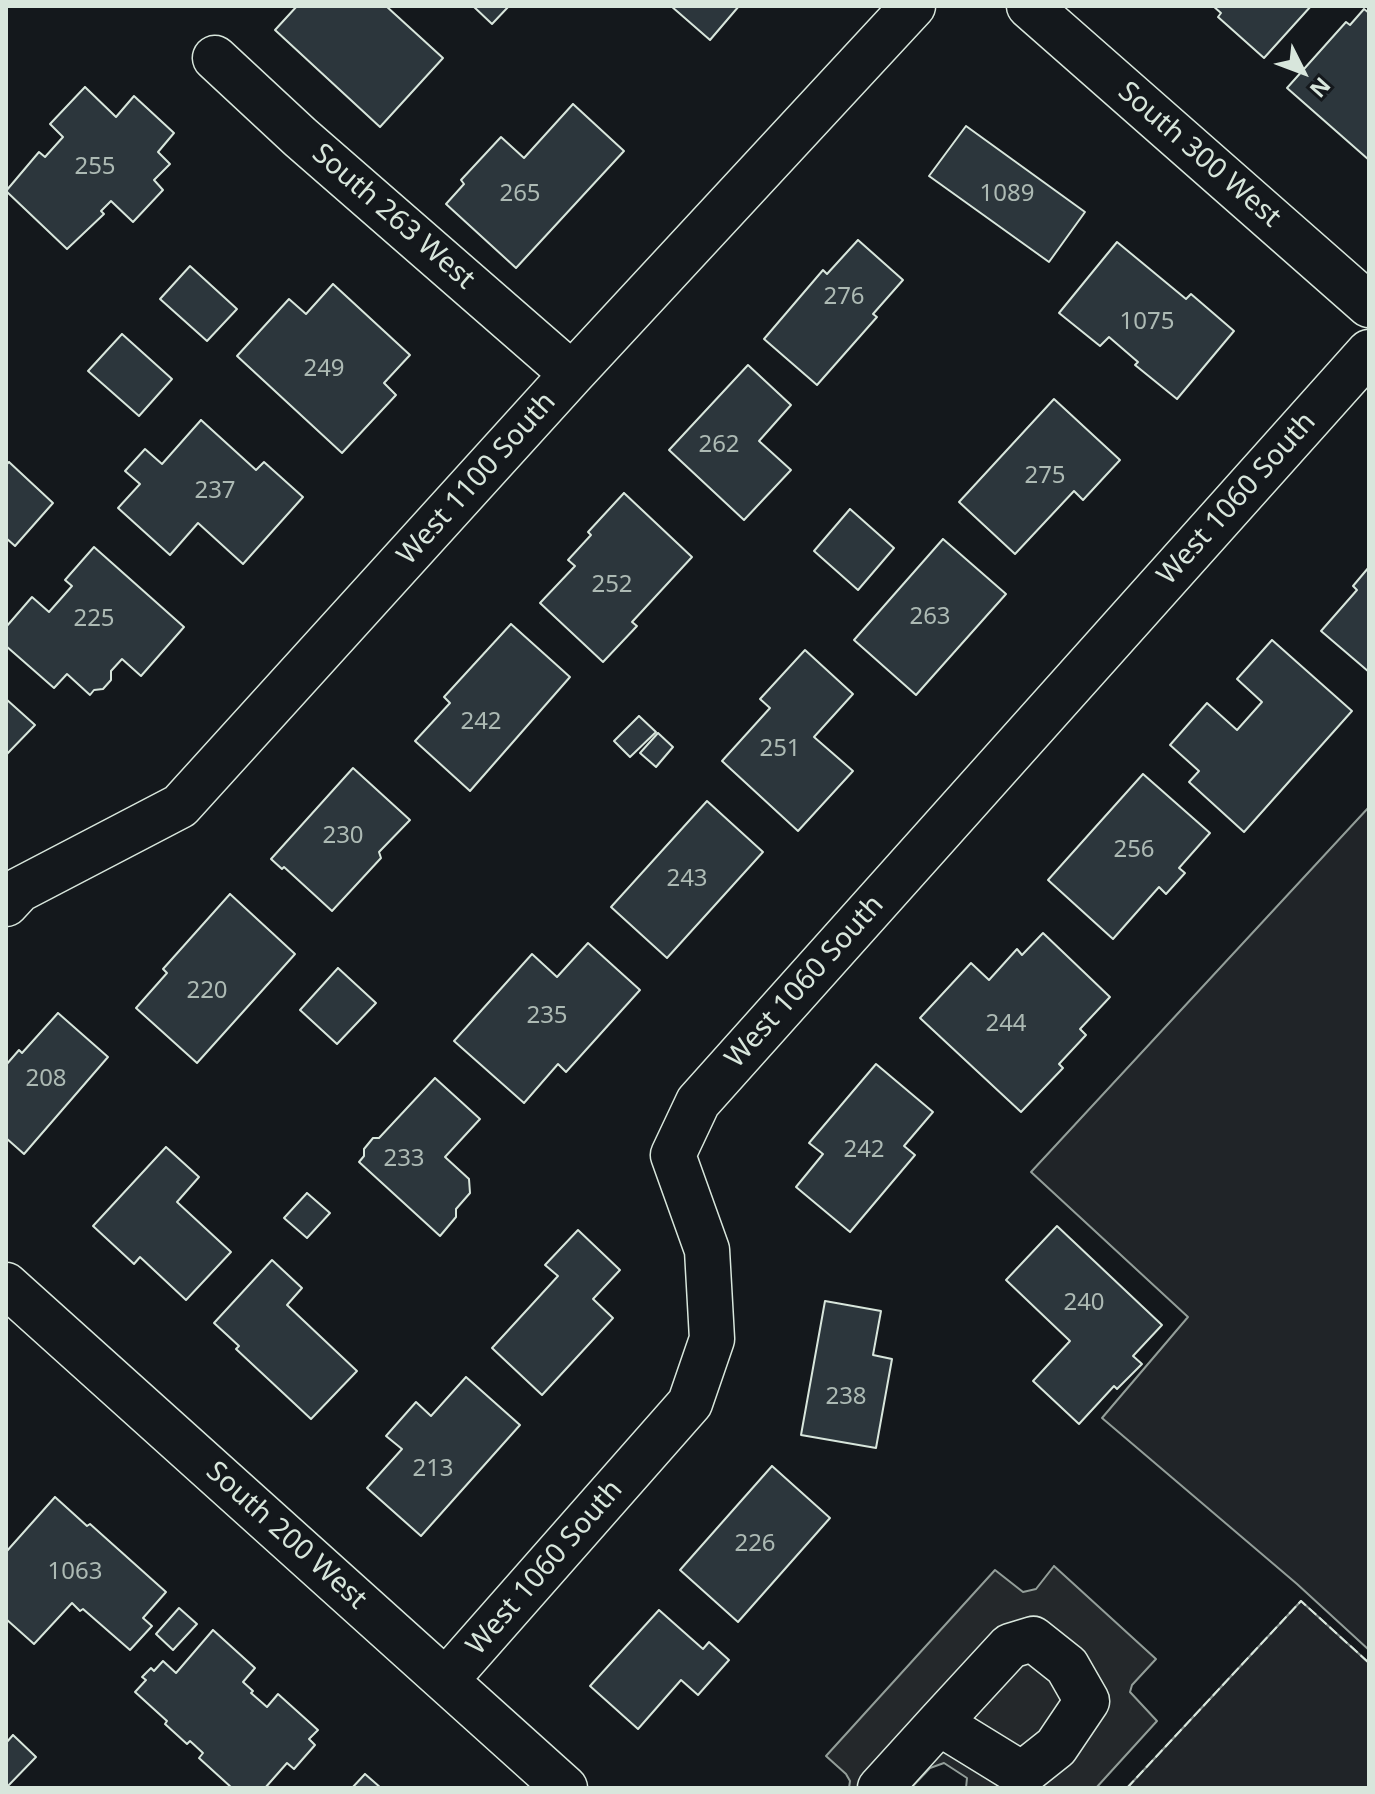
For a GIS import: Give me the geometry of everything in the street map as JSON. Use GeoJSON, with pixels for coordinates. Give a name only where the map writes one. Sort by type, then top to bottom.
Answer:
{"type":"FeatureCollection","features":[{"type":"Feature","properties":{"kind":"street","name":"West 1100 South"},"geometry":{"type":"LineString","coordinates":[[6,904],[19,890],[180,806],[572,374],[913,6]]}},
{"type":"Feature","properties":{"kind":"street","name":"South 300 West"},"geometry":{"type":"LineString","coordinates":[[1029,6],[1369,305]]}},
{"type":"Feature","properties":{"kind":"street","name":"South 263 West"},"geometry":{"type":"LineString","coordinates":[[215,58],[300,137],[572,374]]}},
{"type":"Feature","properties":{"kind":"street","name":"West 1060 South"},"geometry":{"type":"LineString","coordinates":[[446,1680],[690,1403],[712,1339],[707,1250],[673,1155],[698,1102],[1369,352]]}},
{"type":"Feature","properties":{"kind":"street","name":"South 200 West"},"geometry":{"type":"LineString","coordinates":[[6,1285],[565,1788]]}},
{"type":"Feature","properties":{"kind":"street"},"geometry":{"type":"LineString","coordinates":[[880,1788],[939,1723]]}},
{"type":"Feature","properties":{"kind":"shaded area"},"geometry":{"type":"Polygon","coordinates":[[[1369,807],[1369,1650],[1297,1584],[1102,1418],[1188,1317],[1031,1172],[1369,807]]]}},
{"type":"Feature","properties":{"kind":"shaded area"},"geometry":{"type":"Polygon","coordinates":[[[1054,1566],[1156,1659],[1132,1685],[1130,1692],[1157,1721],[1096,1788],[966,1788],[967,1778],[944,1763],[930,1768],[911,1788],[849,1788],[850,1781],[846,1774],[826,1756],[995,1570],[1023,1592],[1036,1589],[1054,1566]]]}},
{"type":"Feature","properties":{"kind":"shaded area"},"geometry":{"type":"Polygon","coordinates":[[[1301,1601],[1369,1663],[1369,1788],[1127,1788],[1301,1601]]]}},
{"type":"Feature","properties":{"kind":"building"},"geometry":{"type":"Polygon","coordinates":[[[297,6],[386,6],[443,58],[380,127],[275,30],[297,6]]]}},
{"type":"Feature","properties":{"kind":"building"},"geometry":{"type":"Polygon","coordinates":[[[473,6],[509,6],[492,24],[473,6]]]}},
{"type":"Feature","properties":{"kind":"building"},"geometry":{"type":"Polygon","coordinates":[[[671,6],[739,6],[710,40],[671,6]]]}},
{"type":"Feature","properties":{"kind":"building"},"geometry":{"type":"Polygon","coordinates":[[[1213,6],[1311,6],[1264,58],[1218,17],[1221,13],[1213,6]]]}},
{"type":"Feature","properties":{"kind":"building"},"geometry":{"type":"Polygon","coordinates":[[[1364,9],[1369,13],[1369,160],[1287,88],[1346,22],[1350,25],[1364,9]]]}},
{"type":"Feature","properties":{"kind":"building"},"geometry":{"type":"Polygon","coordinates":[[[85,87],[116,117],[134,96],[174,133],[158,152],[170,164],[154,180],[163,190],[133,222],[111,201],[101,211],[104,214],[67,249],[6,191],[39,152],[45,157],[63,137],[50,124],[85,87]]]}},
{"type":"Feature","properties":{"kind":"building"},"geometry":{"type":"Polygon","coordinates":[[[573,104],[624,151],[516,268],[446,204],[464,184],[461,180],[501,137],[524,158],[573,104]]]}},
{"type":"Feature","properties":{"kind":"building"},"geometry":{"type":"Polygon","coordinates":[[[966,126],[1085,212],[1049,262],[929,176],[966,126]]]}},
{"type":"Feature","properties":{"kind":"building"},"geometry":{"type":"Polygon","coordinates":[[[858,240],[903,280],[873,314],[877,317],[817,385],[764,339],[823,270],[827,274],[858,240]]]}},
{"type":"Feature","properties":{"kind":"building"},"geometry":{"type":"Polygon","coordinates":[[[1117,242],[1186,299],[1191,294],[1234,331],[1177,399],[1135,365],[1138,362],[1109,337],[1100,346],[1059,313],[1117,242]]]}},
{"type":"Feature","properties":{"kind":"building"},"geometry":{"type":"Polygon","coordinates":[[[190,266],[237,309],[207,341],[160,299],[190,266]]]}},
{"type":"Feature","properties":{"kind":"building"},"geometry":{"type":"Polygon","coordinates":[[[333,284],[410,355],[384,383],[396,395],[342,453],[237,356],[289,299],[306,314],[333,284]]]}},
{"type":"Feature","properties":{"kind":"building"},"geometry":{"type":"Polygon","coordinates":[[[122,334],[172,379],[139,416],[88,371],[122,334]]]}},
{"type":"Feature","properties":{"kind":"building"},"geometry":{"type":"Polygon","coordinates":[[[748,365],[791,405],[759,441],[791,470],[744,520],[669,450],[748,365]]]}},
{"type":"Feature","properties":{"kind":"building"},"geometry":{"type":"Polygon","coordinates":[[[1054,399],[1120,460],[1083,500],[1074,491],[1015,554],[959,502],[1054,399]]]}},
{"type":"Feature","properties":{"kind":"building"},"geometry":{"type":"Polygon","coordinates":[[[201,420],[256,470],[264,462],[303,497],[243,564],[198,523],[170,555],[118,508],[140,484],[125,471],[145,449],[162,464],[201,420]]]}},
{"type":"Feature","properties":{"kind":"building"},"geometry":{"type":"Polygon","coordinates":[[[9,462],[53,503],[15,546],[6,538],[6,465],[9,462]]]}},
{"type":"Feature","properties":{"kind":"building"},"geometry":{"type":"Polygon","coordinates":[[[624,493],[692,557],[632,622],[637,626],[603,662],[540,603],[575,566],[568,560],[591,535],[588,532],[624,493]]]}},
{"type":"Feature","properties":{"kind":"building"},"geometry":{"type":"Polygon","coordinates":[[[850,509],[894,548],[858,590],[814,551],[850,509]]]}},
{"type":"Feature","properties":{"kind":"building"},"geometry":{"type":"Polygon","coordinates":[[[943,539],[1006,594],[916,695],[854,640],[943,539]]]}},
{"type":"Feature","properties":{"kind":"building"},"geometry":{"type":"Polygon","coordinates":[[[94,547],[184,627],[141,676],[122,659],[111,671],[111,680],[103,689],[94,690],[90,695],[67,674],[54,688],[6,646],[6,627],[32,597],[49,612],[72,586],[65,580],[94,547]]]}},
{"type":"Feature","properties":{"kind":"building"},"geometry":{"type":"Polygon","coordinates":[[[1369,567],[1369,672],[1321,631],[1357,590],[1353,586],[1369,567]]]}},
{"type":"Feature","properties":{"kind":"building"},"geometry":{"type":"Polygon","coordinates":[[[511,624],[570,677],[470,791],[415,741],[450,703],[444,697],[511,624]]]}},
{"type":"Feature","properties":{"kind":"building"},"geometry":{"type":"Polygon","coordinates":[[[1272,640],[1352,711],[1244,832],[1189,782],[1199,771],[1170,745],[1207,703],[1237,730],[1262,702],[1237,679],[1272,640]]]}},
{"type":"Feature","properties":{"kind":"building"},"geometry":{"type":"Polygon","coordinates":[[[805,650],[853,694],[814,737],[853,771],[798,831],[722,761],[770,708],[760,699],[805,650]]]}},
{"type":"Feature","properties":{"kind":"building"},"geometry":{"type":"Polygon","coordinates":[[[6,699],[35,725],[6,755],[6,699]]]}},
{"type":"Feature","properties":{"kind":"building"},"geometry":{"type":"Polygon","coordinates":[[[639,716],[656,732],[630,757],[614,741],[639,716]]]}},
{"type":"Feature","properties":{"kind":"building"},"geometry":{"type":"Polygon","coordinates":[[[658,733],[673,747],[656,767],[640,753],[658,733]]]}},
{"type":"Feature","properties":{"kind":"building"},"geometry":{"type":"Polygon","coordinates":[[[353,768],[410,820],[379,852],[381,858],[332,911],[271,859],[353,768]]]}},
{"type":"Feature","properties":{"kind":"building"},"geometry":{"type":"Polygon","coordinates":[[[1143,774],[1210,833],[1179,868],[1185,873],[1166,894],[1159,887],[1113,939],[1048,880],[1143,774]]]}},
{"type":"Feature","properties":{"kind":"building"},"geometry":{"type":"Polygon","coordinates":[[[707,801],[763,852],[667,958],[611,907],[707,801]]]}},
{"type":"Feature","properties":{"kind":"building"},"geometry":{"type":"Polygon","coordinates":[[[230,894],[295,954],[197,1063],[136,1008],[167,973],[163,969],[230,894]]]}},
{"type":"Feature","properties":{"kind":"building"},"geometry":{"type":"Polygon","coordinates":[[[1043,933],[1110,997],[1080,1029],[1086,1035],[1059,1064],[1063,1068],[1021,1112],[920,1018],[971,963],[989,980],[1017,949],[1022,955],[1043,933]]]}},
{"type":"Feature","properties":{"kind":"building"},"geometry":{"type":"Polygon","coordinates":[[[588,943],[640,990],[566,1072],[558,1064],[524,1103],[454,1041],[532,954],[557,977],[588,943]]]}},
{"type":"Feature","properties":{"kind":"building"},"geometry":{"type":"Polygon","coordinates":[[[338,968],[376,1003],[337,1044],[300,1010],[338,968]]]}},
{"type":"Feature","properties":{"kind":"building"},"geometry":{"type":"Polygon","coordinates":[[[58,1013],[108,1057],[24,1154],[6,1138],[6,1065],[19,1050],[22,1053],[58,1013]]]}},
{"type":"Feature","properties":{"kind":"building"},"geometry":{"type":"Polygon","coordinates":[[[876,1064],[933,1112],[904,1146],[915,1155],[850,1232],[796,1187],[823,1154],[809,1143],[876,1064]]]}},
{"type":"Feature","properties":{"kind":"building"},"geometry":{"type":"Polygon","coordinates":[[[435,1078],[480,1119],[445,1157],[469,1179],[470,1193],[440,1236],[359,1162],[373,1138],[379,1138],[435,1078]]]}},
{"type":"Feature","properties":{"kind":"building"},"geometry":{"type":"Polygon","coordinates":[[[166,1147],[199,1177],[177,1202],[231,1252],[186,1300],[140,1257],[134,1264],[93,1226],[166,1147]]]}},
{"type":"Feature","properties":{"kind":"building"},"geometry":{"type":"Polygon","coordinates":[[[307,1193],[330,1213],[307,1238],[284,1218],[307,1193]]]}},
{"type":"Feature","properties":{"kind":"building"},"geometry":{"type":"Polygon","coordinates":[[[1057,1226],[1162,1325],[1133,1356],[1142,1364],[1117,1389],[1114,1386],[1079,1424],[1033,1381],[1070,1341],[1006,1280],[1057,1226]]]}},
{"type":"Feature","properties":{"kind":"building"},"geometry":{"type":"Polygon","coordinates":[[[578,1230],[620,1270],[593,1299],[613,1318],[542,1395],[492,1348],[558,1276],[545,1265],[578,1230]]]}},
{"type":"Feature","properties":{"kind":"building"},"geometry":{"type":"Polygon","coordinates":[[[272,1260],[302,1288],[287,1305],[357,1371],[311,1419],[236,1349],[239,1346],[214,1323],[272,1260]]]}},
{"type":"Feature","properties":{"kind":"building"},"geometry":{"type":"Polygon","coordinates":[[[825,1301],[881,1311],[873,1355],[892,1359],[876,1448],[801,1435],[825,1301]]]}},
{"type":"Feature","properties":{"kind":"building"},"geometry":{"type":"Polygon","coordinates":[[[466,1377],[520,1425],[421,1536],[367,1488],[402,1449],[386,1436],[416,1402],[431,1416],[466,1377]]]}},
{"type":"Feature","properties":{"kind":"building"},"geometry":{"type":"Polygon","coordinates":[[[772,1466],[830,1518],[738,1622],[680,1570],[772,1466]]]}},
{"type":"Feature","properties":{"kind":"building"},"geometry":{"type":"Polygon","coordinates":[[[55,1497],[166,1592],[143,1618],[152,1626],[130,1650],[72,1603],[34,1644],[6,1619],[6,1552],[55,1497]]]}},
{"type":"Feature","properties":{"kind":"building"},"geometry":{"type":"Polygon","coordinates":[[[179,1608],[197,1624],[173,1650],[156,1634],[179,1608]]]}},
{"type":"Feature","properties":{"kind":"building"},"geometry":{"type":"Polygon","coordinates":[[[659,1610],[703,1649],[709,1642],[729,1660],[698,1695],[681,1680],[638,1729],[590,1686],[659,1610]]]}},
{"type":"Feature","properties":{"kind":"building"},"geometry":{"type":"Polygon","coordinates":[[[213,1630],[255,1668],[243,1682],[253,1691],[251,1693],[267,1707],[278,1694],[318,1730],[309,1739],[315,1745],[294,1769],[287,1763],[265,1788],[232,1788],[199,1758],[203,1753],[190,1741],[187,1744],[135,1692],[146,1680],[142,1677],[151,1668],[154,1671],[163,1661],[176,1673],[213,1630]]]}},
{"type":"Feature","properties":{"kind":"building"},"geometry":{"type":"Polygon","coordinates":[[[13,1735],[36,1757],[6,1788],[6,1743],[13,1735]]]}},
{"type":"Feature","properties":{"kind":"building"},"geometry":{"type":"Polygon","coordinates":[[[365,1774],[381,1788],[352,1788],[365,1774]]]}},
{"type":"Feature","properties":{"kind":"fence"},"geometry":{"type":"LineString","coordinates":[[1127,1788],[1301,1601],[1369,1663]]}}]}
